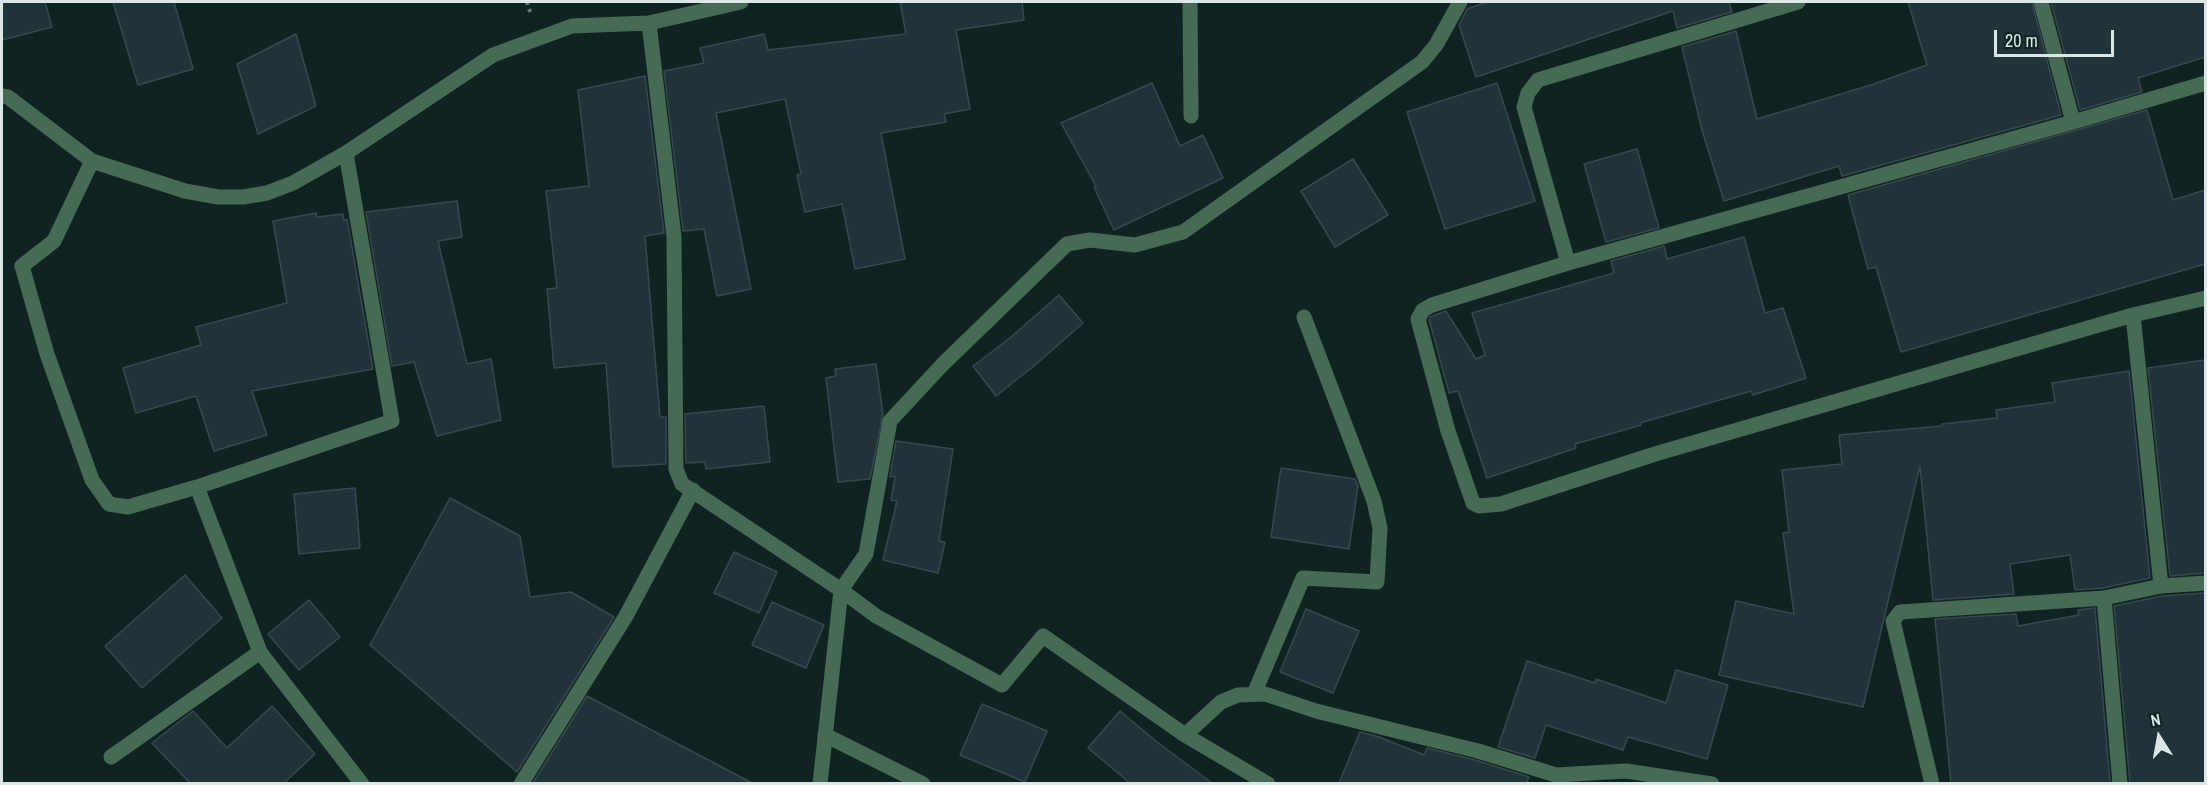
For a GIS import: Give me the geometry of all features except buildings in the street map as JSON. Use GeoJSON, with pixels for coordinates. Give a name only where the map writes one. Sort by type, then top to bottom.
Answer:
{"type":"FeatureCollection","features":[{"type":"Feature","properties":{"kind":"street"},"geometry":{"type":"LineString","coordinates":[[2,96],[8,96],[93,161],[185,191],[218,197],[243,197],[293,183],[346,153],[493,55],[572,26],[649,23],[741,2]]}},
{"type":"Feature","properties":{"kind":"street"},"geometry":{"type":"LineString","coordinates":[[1190,2],[1191,116]]}},
{"type":"Feature","properties":{"kind":"street"},"geometry":{"type":"LineString","coordinates":[[820,783],[841,590],[866,554],[890,421],[943,364],[1067,244],[1090,240],[1135,245],[1183,232],[1422,62],[1436,45],[1460,2]]}},
{"type":"Feature","properties":{"kind":"street"},"geometry":{"type":"LineString","coordinates":[[1568,263],[1524,107],[1528,93],[1538,80],[1798,2]]}},
{"type":"Feature","properties":{"kind":"street"},"geometry":{"type":"LineString","coordinates":[[2041,2],[2073,122]]}},
{"type":"Feature","properties":{"kind":"street"},"geometry":{"type":"LineString","coordinates":[[649,23],[674,237],[676,469],[682,484],[841,590],[876,616],[1002,685],[1043,636],[1185,735],[1268,783]]}},
{"type":"Feature","properties":{"kind":"street"},"geometry":{"type":"LineString","coordinates":[[2205,83],[1568,263],[1432,305],[1423,310],[1418,319],[1449,431],[1473,503],[1479,506],[1501,504],[1655,454],[2133,315],[2205,298]]}},
{"type":"Feature","properties":{"kind":"street"},"geometry":{"type":"LineString","coordinates":[[93,161],[54,241],[22,266],[47,354],[92,480],[109,504],[128,507],[197,487],[392,421],[346,153]]}},
{"type":"Feature","properties":{"kind":"street"},"geometry":{"type":"LineString","coordinates":[[2133,315],[2162,586]]}},
{"type":"Feature","properties":{"kind":"street"},"geometry":{"type":"LineString","coordinates":[[1254,694],[1303,578],[1377,582],[1380,528],[1374,501],[1304,317]]}},
{"type":"Feature","properties":{"kind":"street"},"geometry":{"type":"LineString","coordinates":[[197,487],[260,652],[362,783]]}},
{"type":"Feature","properties":{"kind":"street"},"geometry":{"type":"LineString","coordinates":[[521,783],[627,616],[693,490]]}},
{"type":"Feature","properties":{"kind":"street"},"geometry":{"type":"LineString","coordinates":[[1932,783],[1893,621],[1900,612],[2104,598],[2162,586],[2205,583]]}},
{"type":"Feature","properties":{"kind":"street"},"geometry":{"type":"LineString","coordinates":[[2104,598],[2120,783]]}},
{"type":"Feature","properties":{"kind":"street"},"geometry":{"type":"LineString","coordinates":[[111,757],[260,652]]}},
{"type":"Feature","properties":{"kind":"street"},"geometry":{"type":"LineString","coordinates":[[1185,735],[1221,702],[1238,695],[1265,694],[1316,711],[1478,751],[1556,775],[1626,771],[1712,783]]}},
{"type":"Feature","properties":{"kind":"street"},"geometry":{"type":"LineString","coordinates":[[825,735],[923,783]]}}]}
